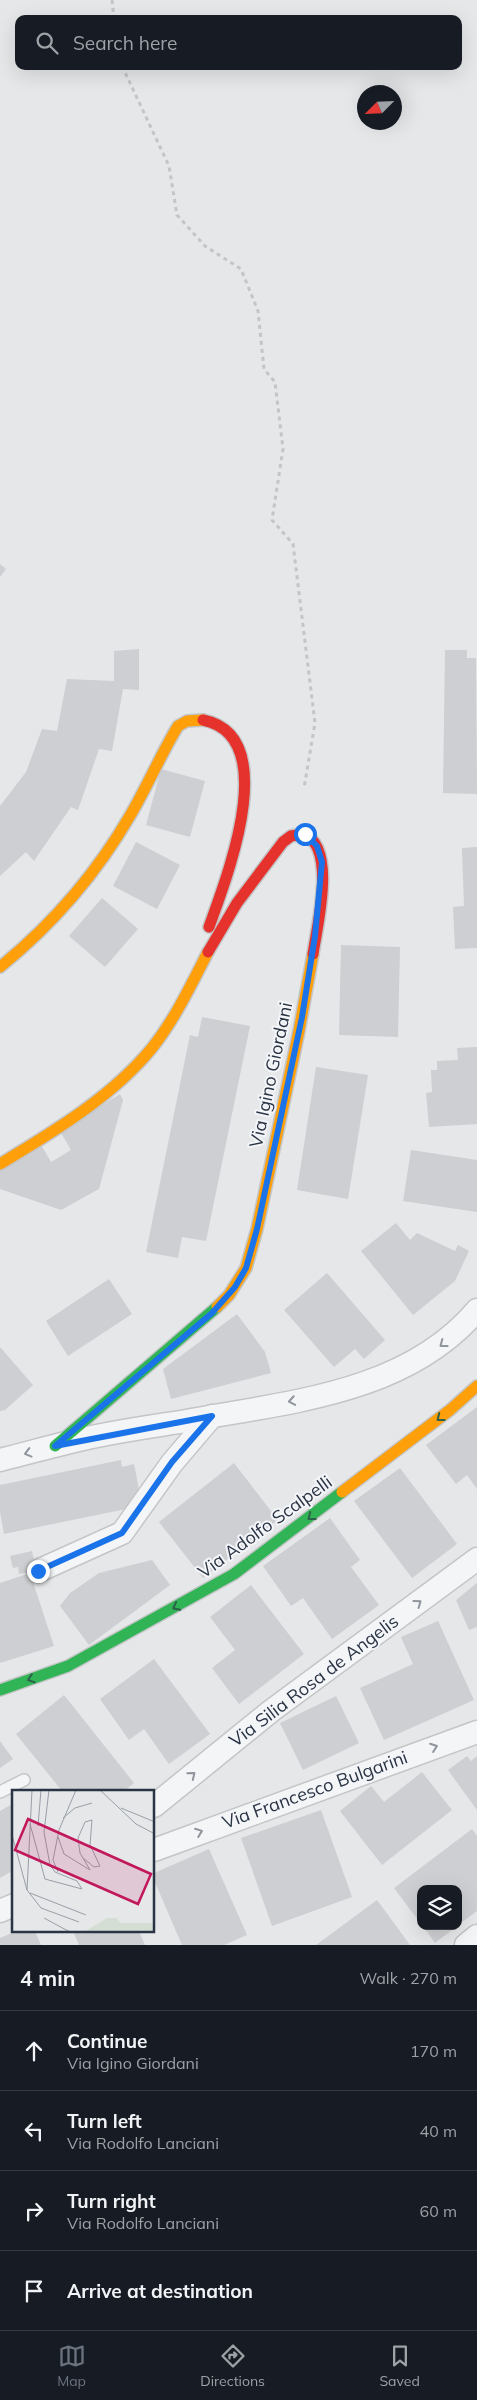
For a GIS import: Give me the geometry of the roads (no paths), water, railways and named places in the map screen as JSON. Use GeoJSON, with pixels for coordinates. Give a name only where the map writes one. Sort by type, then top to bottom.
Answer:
{"type":"FeatureCollection","features":[{"type":"Feature","properties":{"kind":"street","name":"Via Igino Giordani"},"geometry":{"type":"LineString","coordinates":[[0,967],[63,909],[83,885],[130,814],[178,726],[190,719],[202,720],[222,726],[231,733],[237,742],[244,770],[244,804],[234,855],[186,990]]}},
{"type":"Feature","properties":{"kind":"street","name":"Via Igino Giordani"},"geometry":{"type":"LineString","coordinates":[[0,1164],[32,1145],[111,1087],[138,1063],[162,1032],[231,911],[283,842],[300,832],[309,836],[317,846],[322,862],[315,936],[302,1017],[257,1229],[246,1268],[235,1287],[212,1313],[55,1446]]}},
{"type":"Feature","properties":{"kind":"street"},"geometry":{"type":"LineString","coordinates":[[0,1460],[55,1446],[311,1398],[385,1376],[434,1350],[455,1334],[477,1310]]}},
{"type":"Feature","properties":{"kind":"street","name":"Via Adolfo Scalpelli"},"geometry":{"type":"LineString","coordinates":[[0,1690],[68,1666],[234,1574],[419,1434],[477,1386]]}},
{"type":"Feature","properties":{"kind":"street"},"geometry":{"type":"LineString","coordinates":[[38,1571],[122,1533],[172,1462],[212,1416]]}},
{"type":"Feature","properties":{"kind":"street","name":"Via Silia Rosa de Angelis"},"geometry":{"type":"LineString","coordinates":[[155,1805],[271,1711],[477,1559]]}},
{"type":"Feature","properties":{"kind":"street","name":"Via Francesco Bulgarini"},"geometry":{"type":"LineString","coordinates":[[155,1850],[477,1732]]}},
{"type":"Feature","properties":{"kind":"street"},"geometry":{"type":"LineString","coordinates":[[0,1911],[12,1906]]}},
{"type":"Feature","properties":{"kind":"street"},"geometry":{"type":"LineString","coordinates":[[466,1945],[477,1936]]}},
{"type":"Feature","properties":{"kind":"lane"},"geometry":{"type":"LineString","coordinates":[[0,1792],[24,1780]]}}]}
